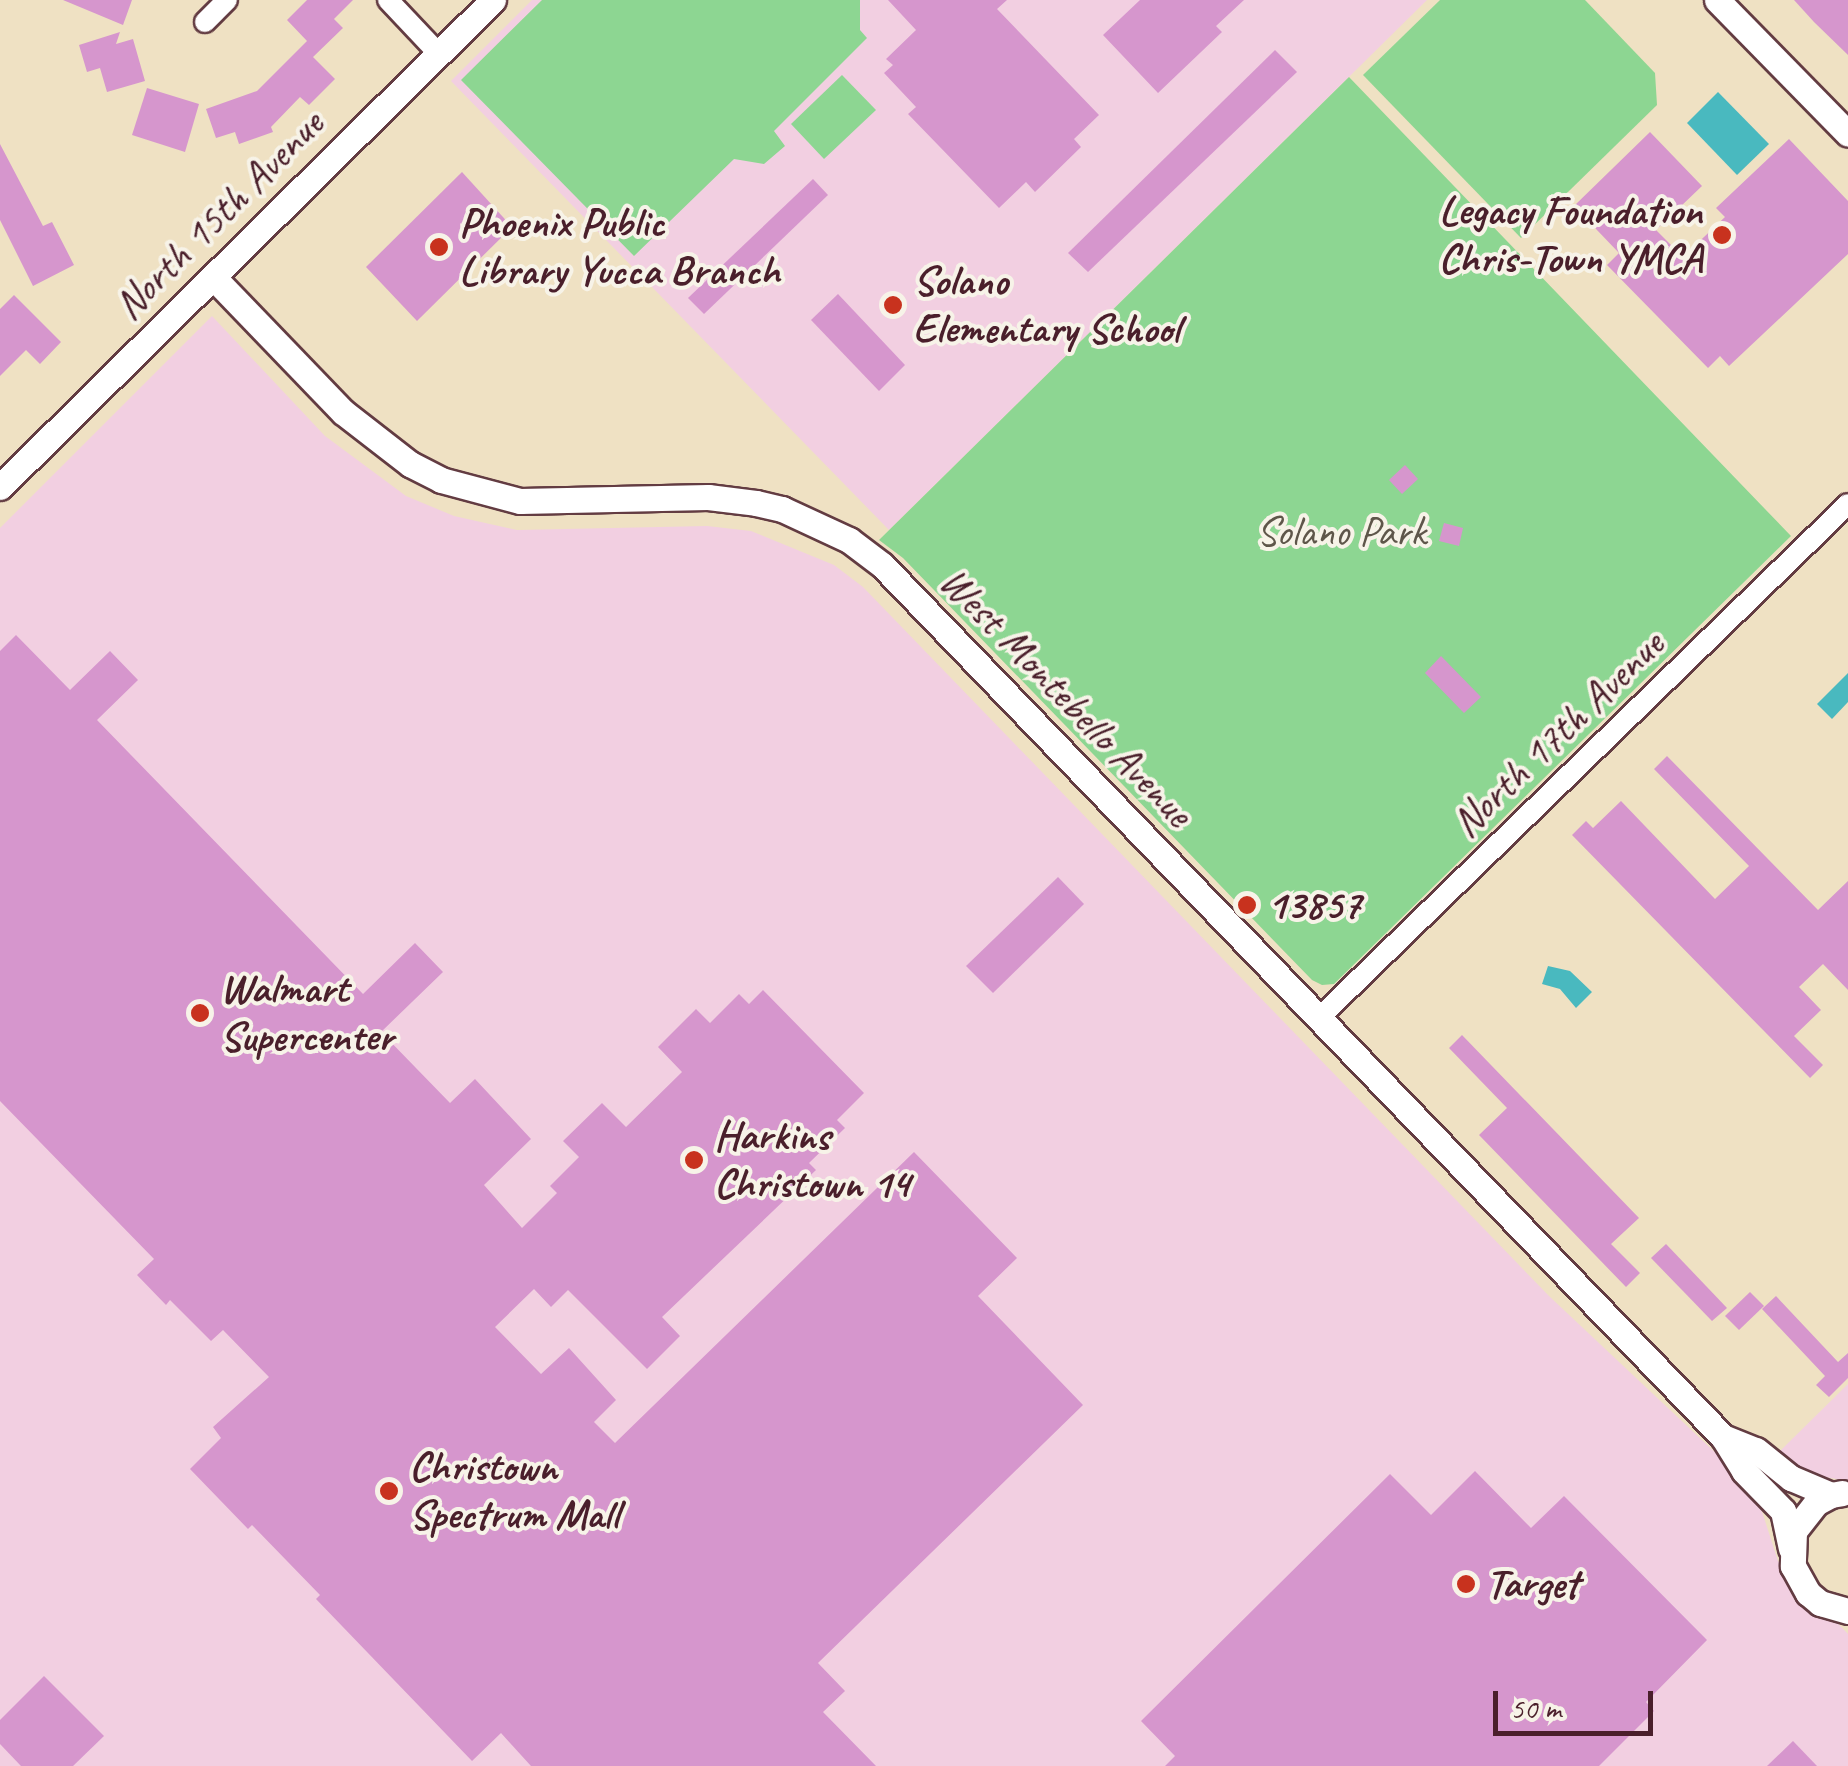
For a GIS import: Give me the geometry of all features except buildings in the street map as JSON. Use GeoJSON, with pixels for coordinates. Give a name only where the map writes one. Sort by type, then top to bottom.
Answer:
{"type":"FeatureCollection","features":[{"type":"Feature","properties":{"kind":"street"},"geometry":{"type":"LineString","coordinates":[[205,22],[227,0]]}},
{"type":"Feature","properties":{"kind":"street"},"geometry":{"type":"LineString","coordinates":[[388,0],[439,54]]}},
{"type":"Feature","properties":{"kind":"street","name":"North 15th Avenue"},"geometry":{"type":"LineString","coordinates":[[0,487],[493,0]]}},
{"type":"Feature","properties":{"kind":"street"},"geometry":{"type":"LineString","coordinates":[[1716,0],[1848,134]]}},
{"type":"Feature","properties":{"kind":"street","name":"West Montebello Avenue"},"geometry":{"type":"LineString","coordinates":[[214,278],[343,412],[410,464],[441,480],[520,501],[708,497],[756,503],[849,540],[924,607],[1723,1437],[1744,1471],[1783,1510],[1798,1580],[1820,1603],[1848,1611]]}},
{"type":"Feature","properties":{"kind":"street","name":"North 17th Avenue"},"geometry":{"type":"LineString","coordinates":[[1320,1017],[1848,504]]}},
{"type":"Feature","properties":{"kind":"street","name":"West Montebello Avenue"},"geometry":{"type":"LineString","coordinates":[[1723,1437],[1756,1450],[1791,1478],[1840,1493]]}},
{"type":"Feature","properties":{"kind":"street"},"geometry":{"type":"LineString","coordinates":[[1791,1548],[1803,1515],[1840,1493]]}},
{"type":"Feature","properties":{"kind":"shaded area","name":"Solano Elementary School"},"geometry":{"type":"Polygon","coordinates":[[[532,0],[1427,0],[889,530],[451,81],[532,0]]]}},
{"type":"Feature","properties":{"kind":"shaded area","name":"Christown Spectrum Mall"},"geometry":{"type":"Polygon","coordinates":[[[212,316],[325,436],[406,496],[454,516],[517,530],[707,526],[751,531],[834,565],[863,587],[1549,1296],[1755,1490],[1778,1561],[1848,1634],[1848,1766],[0,1766],[0,528],[212,316]]]}},
{"type":"Feature","properties":{"kind":"shaded area"},"geometry":{"type":"Polygon","coordinates":[[[1848,1384],[1848,1481],[1807,1474],[1775,1456],[1848,1384]]]}},
{"type":"Feature","properties":{"kind":"green space"},"geometry":{"type":"Polygon","coordinates":[[[542,0],[860,0],[860,30],[867,38],[774,131],[785,146],[764,164],[734,159],[634,256],[461,80],[542,0]]]}},
{"type":"Feature","properties":{"kind":"green space"},"geometry":{"type":"Polygon","coordinates":[[[1440,0],[1585,0],[1655,73],[1657,105],[1521,238],[1363,75],[1440,0]]]}},
{"type":"Feature","properties":{"kind":"green space"},"geometry":{"type":"Polygon","coordinates":[[[842,75],[876,110],[824,159],[791,124],[842,75]]]}},
{"type":"Feature","properties":{"kind":"green space","name":"Solano Park"},"geometry":{"type":"Polygon","coordinates":[[[1349,77],[1791,536],[1334,984],[1322,985],[1312,980],[903,558],[879,540],[1349,77]]]}},
{"type":"Feature","properties":{"kind":"water"},"geometry":{"type":"Polygon","coordinates":[[[1718,92],[1769,144],[1737,175],[1687,123],[1718,92]]]}},
{"type":"Feature","properties":{"kind":"water"},"geometry":{"type":"Polygon","coordinates":[[[1848,673],[1848,702],[1832,719],[1817,704],[1848,673]]]}},
{"type":"Feature","properties":{"kind":"water"},"geometry":{"type":"Polygon","coordinates":[[[1548,966],[1570,971],[1592,992],[1576,1008],[1560,989],[1542,984],[1548,966]]]}},
{"type":"Feature","properties":{"kind":"place","name":"Legacy Foundation Chris-Town YMCA"},"geometry":{"type":"Point","coordinates":[1722,235]}},
{"type":"Feature","properties":{"kind":"place","name":"Phoenix Public Library Yucca Branch"},"geometry":{"type":"Point","coordinates":[439,247]}},
{"type":"Feature","properties":{"kind":"place","name":"Solano Elementary School"},"geometry":{"type":"Point","coordinates":[893,305]}},
{"type":"Feature","properties":{"kind":"place","name":"13857"},"geometry":{"type":"Point","coordinates":[1247,905]}},
{"type":"Feature","properties":{"kind":"place","name":"Walmart Supercenter"},"geometry":{"type":"Point","coordinates":[200,1013]}},
{"type":"Feature","properties":{"kind":"place","name":"Harkins Christown 14"},"geometry":{"type":"Point","coordinates":[694,1160]}},
{"type":"Feature","properties":{"kind":"place","name":"Christown Spectrum Mall"},"geometry":{"type":"Point","coordinates":[389,1491]}},
{"type":"Feature","properties":{"kind":"place","name":"Target"},"geometry":{"type":"Point","coordinates":[1466,1584]}}]}
